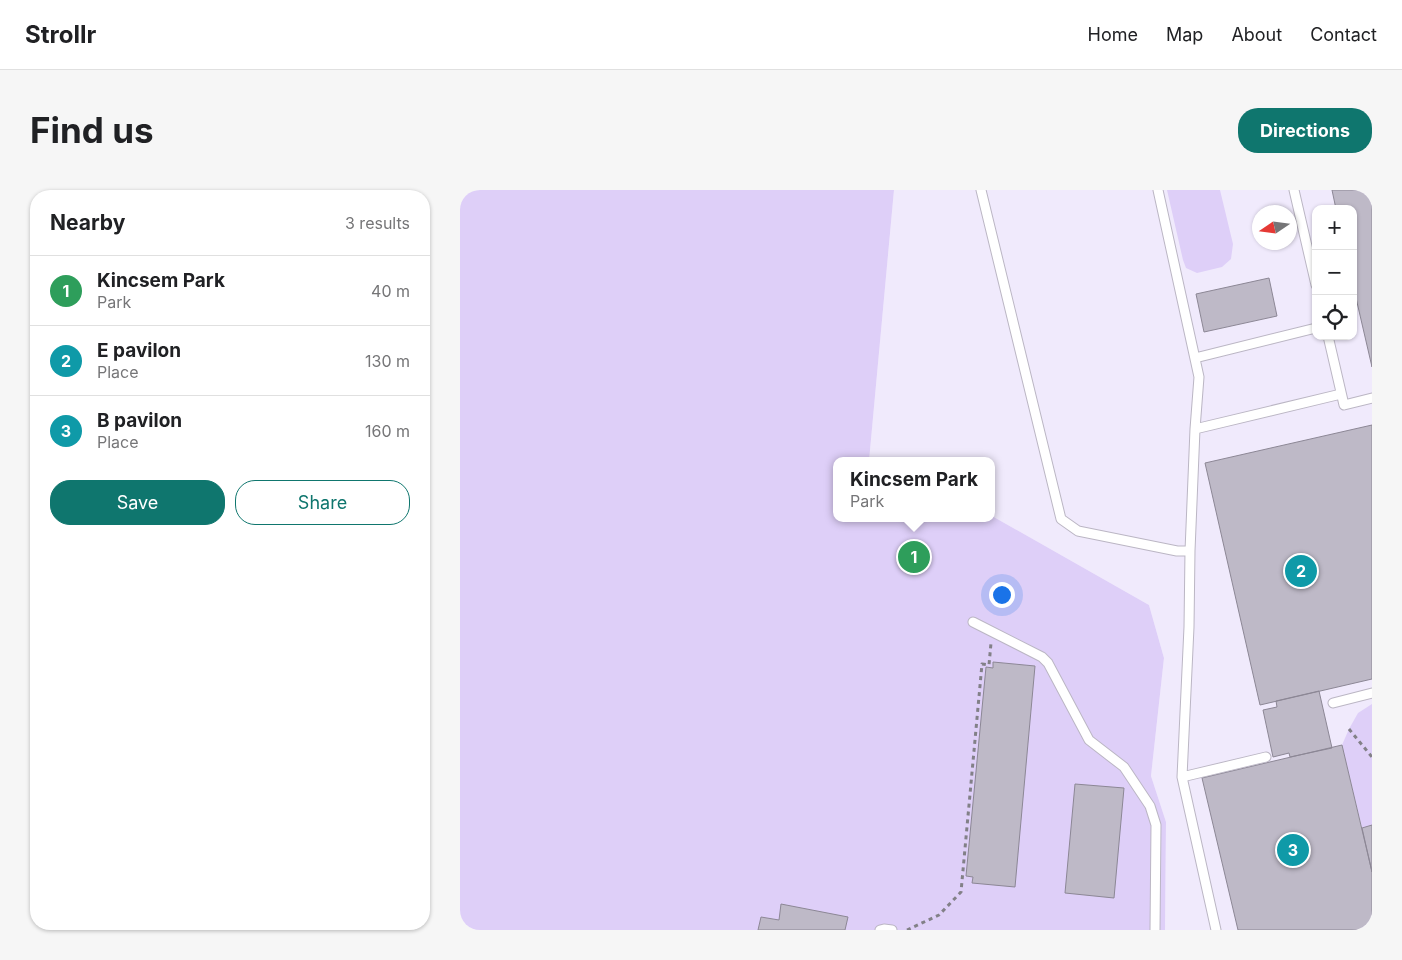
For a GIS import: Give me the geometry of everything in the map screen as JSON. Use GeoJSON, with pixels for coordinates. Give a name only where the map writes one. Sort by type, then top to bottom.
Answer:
{"type":"FeatureCollection","features":[{"type":"Feature","properties":{"kind":"lane"},"geometry":{"type":"LineString","coordinates":[[981,190],[1061,519],[1078,532],[1177,551],[1190,551]]}},
{"type":"Feature","properties":{"kind":"lane"},"geometry":{"type":"LineString","coordinates":[[1158,190],[1199,376],[1195,429],[1182,777],[1216,930]]}},
{"type":"Feature","properties":{"kind":"lane"},"geometry":{"type":"LineString","coordinates":[[1294,190],[1312,268]]}},
{"type":"Feature","properties":{"kind":"lane"},"geometry":{"type":"LineString","coordinates":[[1195,358],[1312,329]]}},
{"type":"Feature","properties":{"kind":"lane"},"geometry":{"type":"LineString","coordinates":[[1329,340],[1344,405],[1372,398]]}},
{"type":"Feature","properties":{"kind":"lane"},"geometry":{"type":"LineString","coordinates":[[1195,429],[1341,394]]}},
{"type":"Feature","properties":{"kind":"lane"},"geometry":{"type":"LineString","coordinates":[[973,622],[1042,657],[1048,663],[1089,740],[1124,767],[1150,806],[1156,825],[1155,930]]}},
{"type":"Feature","properties":{"kind":"lane"},"geometry":{"type":"LineString","coordinates":[[1334,703],[1372,693]]}},
{"type":"Feature","properties":{"kind":"lane"},"geometry":{"type":"LineString","coordinates":[[1182,777],[1266,757]]}},
{"type":"Feature","properties":{"kind":"lane"},"geometry":{"type":"LineString","coordinates":[[880,930],[884,928],[892,930]]}},
{"type":"Feature","properties":{"kind":"path"},"geometry":{"type":"LineString","coordinates":[[907,930],[939,915],[961,892],[982,664],[989,664],[993,632]]}},
{"type":"Feature","properties":{"kind":"path"},"geometry":{"type":"LineString","coordinates":[[1348,729],[1372,757]]}},
{"type":"Feature","properties":{"kind":"shaded area"},"geometry":{"type":"Polygon","coordinates":[[[460,190],[894,190],[869,457],[833,457],[833,522],[995,522],[995,518],[1149,605],[1164,658],[1151,776],[1166,822],[1165,930],[460,930],[460,190]]]}},
{"type":"Feature","properties":{"kind":"shaded area"},"geometry":{"type":"Polygon","coordinates":[[[894,190],[1372,190],[1372,930],[1165,930],[1166,822],[1151,776],[1164,658],[1149,605],[995,518],[995,457],[869,457],[894,190]]]}},
{"type":"Feature","properties":{"kind":"shaded area"},"geometry":{"type":"Polygon","coordinates":[[[1167,190],[1220,190],[1233,244],[1231,259],[1222,267],[1197,273],[1186,268],[1167,190]]]}},
{"type":"Feature","properties":{"kind":"shaded area"},"geometry":{"type":"Polygon","coordinates":[[[1372,704],[1372,825],[1362,828],[1342,745],[1358,713],[1372,704]]]}},
{"type":"Feature","properties":{"kind":"building"},"geometry":{"type":"Polygon","coordinates":[[[1332,190],[1372,190],[1372,367],[1357,302],[1357,205],[1335,205],[1332,190]]]}},
{"type":"Feature","properties":{"kind":"building"},"geometry":{"type":"Polygon","coordinates":[[[1269,278],[1277,316],[1204,332],[1196,294],[1269,278]]]}},
{"type":"Feature","properties":{"kind":"building"},"geometry":{"type":"Polygon","coordinates":[[[1372,425],[1372,679],[1260,705],[1205,463],[1372,425]]]}},
{"type":"Feature","properties":{"kind":"building"},"geometry":{"type":"Polygon","coordinates":[[[993,662],[1035,666],[1015,887],[972,883],[973,877],[966,876],[986,667],[993,668],[993,662]]]}},
{"type":"Feature","properties":{"kind":"building"},"geometry":{"type":"Polygon","coordinates":[[[1319,691],[1332,748],[1290,757],[1289,753],[1273,757],[1263,710],[1277,707],[1276,701],[1319,691]]]}},
{"type":"Feature","properties":{"kind":"building"},"geometry":{"type":"Polygon","coordinates":[[[1342,745],[1372,872],[1372,930],[1238,930],[1202,778],[1342,745]]]}},
{"type":"Feature","properties":{"kind":"building"},"geometry":{"type":"Polygon","coordinates":[[[1075,784],[1124,788],[1114,898],[1065,893],[1075,784]]]}},
{"type":"Feature","properties":{"kind":"building"},"geometry":{"type":"Polygon","coordinates":[[[1372,825],[1372,872],[1362,828],[1372,825]]]}},
{"type":"Feature","properties":{"kind":"building"},"geometry":{"type":"Polygon","coordinates":[[[781,904],[848,917],[845,930],[758,930],[761,917],[779,920],[781,904]]]}},
{"type":"Feature","properties":{"kind":"place","name":"Kincsem Park"},"geometry":{"type":"Point","coordinates":[914,557]}},
{"type":"Feature","properties":{"kind":"place","name":"E pavilon"},"geometry":{"type":"Point","coordinates":[1301,571]}},
{"type":"Feature","properties":{"kind":"place","name":"B pavilon"},"geometry":{"type":"Point","coordinates":[1293,850]}}]}
